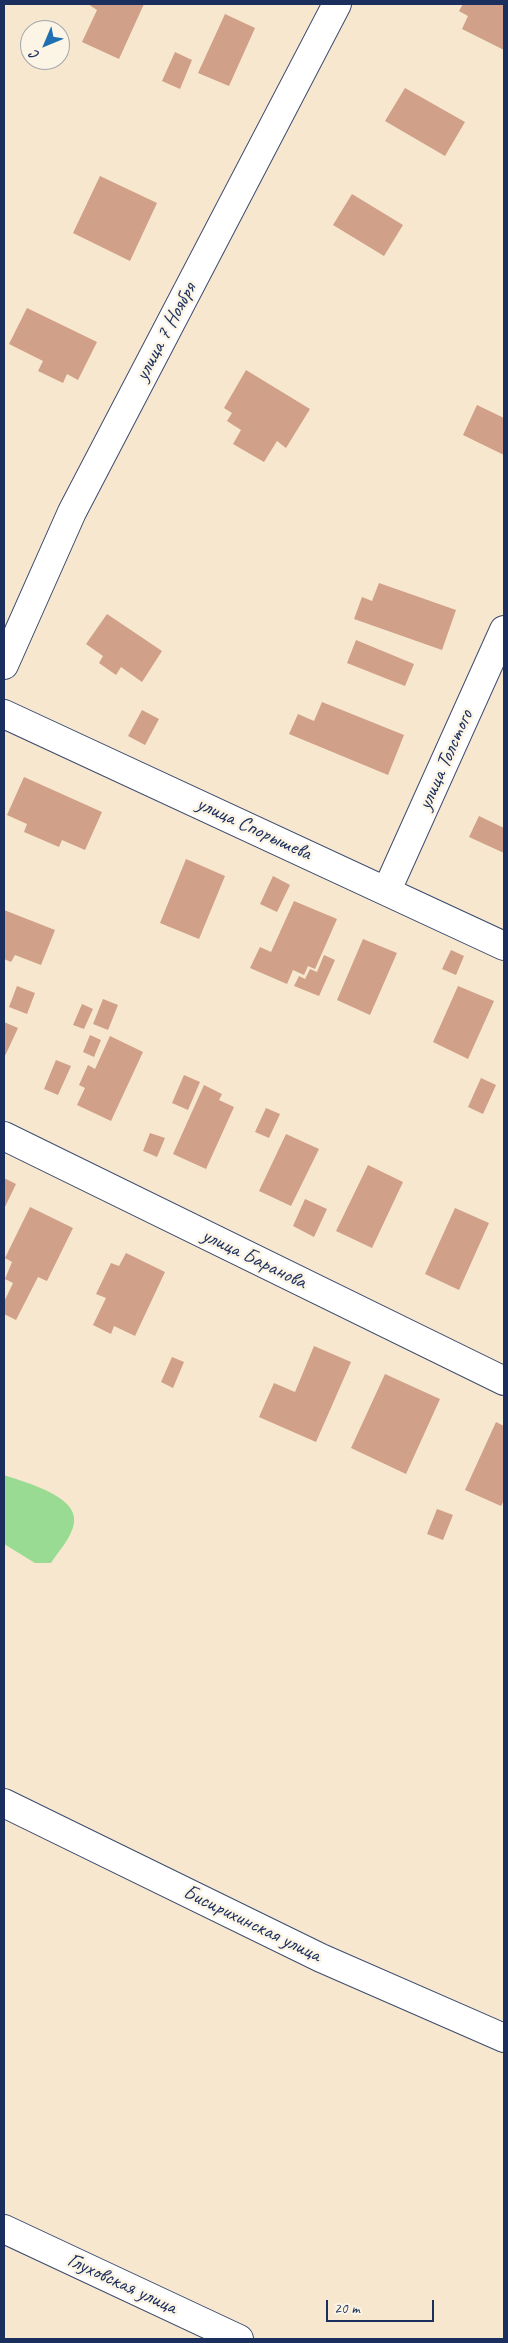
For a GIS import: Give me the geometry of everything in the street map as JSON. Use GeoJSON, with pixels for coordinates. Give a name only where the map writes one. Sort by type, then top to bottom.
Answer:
{"type":"FeatureCollection","features":[{"type":"Feature","properties":{"kind":"street","name":"улица 7 Ноября"},"geometry":{"type":"LineString","coordinates":[[4,665],[72,512],[337,4]]}},
{"type":"Feature","properties":{"kind":"street","name":"улица Толстого"},"geometry":{"type":"LineString","coordinates":[[387,890],[504,630]]}},
{"type":"Feature","properties":{"kind":"street","name":"улица Спорышева"},"geometry":{"type":"LineString","coordinates":[[4,714],[387,890],[504,946]]}},
{"type":"Feature","properties":{"kind":"street","name":"улица Баранова"},"geometry":{"type":"LineString","coordinates":[[4,1136],[504,1381]]}},
{"type":"Feature","properties":{"kind":"street","name":"Бисирихинская улица"},"geometry":{"type":"LineString","coordinates":[[4,1803],[321,1958],[504,2038]]}},
{"type":"Feature","properties":{"kind":"street","name":"Глуховская улица"},"geometry":{"type":"LineString","coordinates":[[4,2229],[239,2339]]}},
{"type":"Feature","properties":{"kind":"green space"},"geometry":{"type":"Polygon","coordinates":[[[4,1475],[48,1491],[68,1505],[73,1513],[74,1523],[71,1534],[51,1563],[35,1563],[4,1544],[4,1475]]]}},
{"type":"Feature","properties":{"kind":"building"},"geometry":{"type":"Polygon","coordinates":[[[88,4],[144,4],[119,59],[82,42],[97,10],[88,4]]]}},
{"type":"Feature","properties":{"kind":"building"},"geometry":{"type":"Polygon","coordinates":[[[463,4],[504,4],[504,50],[462,29],[468,16],[459,11],[463,4]]]}},
{"type":"Feature","properties":{"kind":"building"},"geometry":{"type":"Polygon","coordinates":[[[225,14],[255,28],[229,86],[198,73],[225,14]]]}},
{"type":"Feature","properties":{"kind":"building"},"geometry":{"type":"Polygon","coordinates":[[[175,52],[192,60],[180,89],[162,81],[175,52]]]}},
{"type":"Feature","properties":{"kind":"building"},"geometry":{"type":"Polygon","coordinates":[[[405,88],[465,122],[445,156],[385,121],[405,88]]]}},
{"type":"Feature","properties":{"kind":"building"},"geometry":{"type":"Polygon","coordinates":[[[100,176],[157,203],[130,261],[73,233],[100,176]]]}},
{"type":"Feature","properties":{"kind":"building"},"geometry":{"type":"Polygon","coordinates":[[[352,194],[403,225],[384,256],[333,225],[352,194]]]}},
{"type":"Feature","properties":{"kind":"building"},"geometry":{"type":"Polygon","coordinates":[[[27,308],[97,342],[78,380],[67,374],[63,383],[38,371],[43,361],[9,344],[27,308]]]}},
{"type":"Feature","properties":{"kind":"building"},"geometry":{"type":"Polygon","coordinates":[[[246,370],[310,409],[286,448],[277,441],[264,462],[233,444],[241,430],[227,421],[232,413],[224,408],[246,370]]]}},
{"type":"Feature","properties":{"kind":"building"},"geometry":{"type":"Polygon","coordinates":[[[477,405],[504,418],[504,455],[463,435],[477,405]]]}},
{"type":"Feature","properties":{"kind":"building"},"geometry":{"type":"Polygon","coordinates":[[[379,583],[456,610],[442,650],[354,619],[362,597],[372,601],[379,583]]]}},
{"type":"Feature","properties":{"kind":"building"},"geometry":{"type":"Polygon","coordinates":[[[107,614],[162,651],[142,682],[121,667],[116,675],[99,663],[103,656],[86,644],[107,614]]]}},
{"type":"Feature","properties":{"kind":"building"},"geometry":{"type":"Polygon","coordinates":[[[356,640],[414,664],[405,686],[347,663],[356,640]]]}},
{"type":"Feature","properties":{"kind":"building"},"geometry":{"type":"Polygon","coordinates":[[[322,702],[404,735],[388,775],[289,734],[298,714],[314,721],[322,702]]]}},
{"type":"Feature","properties":{"kind":"building"},"geometry":{"type":"Polygon","coordinates":[[[142,710],[159,719],[145,745],[128,736],[142,710]]]}},
{"type":"Feature","properties":{"kind":"building"},"geometry":{"type":"Polygon","coordinates":[[[24,777],[102,812],[85,850],[62,840],[59,847],[24,832],[27,824],[7,815],[24,777]]]}},
{"type":"Feature","properties":{"kind":"building"},"geometry":{"type":"Polygon","coordinates":[[[479,816],[504,828],[504,853],[469,837],[479,816]]]}},
{"type":"Feature","properties":{"kind":"building"},"geometry":{"type":"Polygon","coordinates":[[[186,859],[225,876],[199,939],[160,923],[186,859]]]}},
{"type":"Feature","properties":{"kind":"building"},"geometry":{"type":"Polygon","coordinates":[[[273,876],[290,885],[277,912],[260,904],[273,876]]]}},
{"type":"Feature","properties":{"kind":"building"},"geometry":{"type":"Polygon","coordinates":[[[294,901],[337,919],[315,969],[308,966],[304,975],[293,970],[287,984],[250,968],[260,947],[271,952],[294,901]]]}},
{"type":"Feature","properties":{"kind":"building"},"geometry":{"type":"Polygon","coordinates":[[[4,910],[55,930],[41,965],[15,955],[11,962],[4,959],[4,910]]]}},
{"type":"Feature","properties":{"kind":"building"},"geometry":{"type":"Polygon","coordinates":[[[363,939],[397,953],[370,1015],[337,1000],[363,939]]]}},
{"type":"Feature","properties":{"kind":"building"},"geometry":{"type":"Polygon","coordinates":[[[451,950],[464,956],[456,975],[442,969],[451,950]]]}},
{"type":"Feature","properties":{"kind":"building"},"geometry":{"type":"Polygon","coordinates":[[[324,955],[335,960],[319,996],[294,986],[299,976],[305,979],[310,969],[317,972],[324,955]]]}},
{"type":"Feature","properties":{"kind":"building"},"geometry":{"type":"Polygon","coordinates":[[[17,986],[35,993],[27,1014],[9,1007],[17,986]]]}},
{"type":"Feature","properties":{"kind":"building"},"geometry":{"type":"Polygon","coordinates":[[[458,986],[494,1001],[468,1059],[433,1042],[458,986]]]}},
{"type":"Feature","properties":{"kind":"building"},"geometry":{"type":"Polygon","coordinates":[[[103,999],[118,1005],[108,1030],[93,1024],[103,999]]]}},
{"type":"Feature","properties":{"kind":"building"},"geometry":{"type":"Polygon","coordinates":[[[82,1004],[93,1009],[84,1029],[73,1025],[82,1004]]]}},
{"type":"Feature","properties":{"kind":"building"},"geometry":{"type":"Polygon","coordinates":[[[4,1022],[18,1028],[4,1058],[4,1022]]]}},
{"type":"Feature","properties":{"kind":"building"},"geometry":{"type":"Polygon","coordinates":[[[90,1035],[101,1040],[94,1057],[83,1052],[90,1035]]]}},
{"type":"Feature","properties":{"kind":"building"},"geometry":{"type":"Polygon","coordinates":[[[110,1036],[143,1052],[111,1121],[77,1105],[85,1088],[79,1085],[88,1065],[95,1069],[110,1036]]]}},
{"type":"Feature","properties":{"kind":"building"},"geometry":{"type":"Polygon","coordinates":[[[56,1060],[71,1066],[58,1095],[44,1089],[56,1060]]]}},
{"type":"Feature","properties":{"kind":"building"},"geometry":{"type":"Polygon","coordinates":[[[184,1075],[200,1082],[188,1110],[172,1103],[184,1075]]]}},
{"type":"Feature","properties":{"kind":"building"},"geometry":{"type":"Polygon","coordinates":[[[481,1078],[496,1085],[483,1114],[468,1107],[481,1078]]]}},
{"type":"Feature","properties":{"kind":"building"},"geometry":{"type":"Polygon","coordinates":[[[204,1085],[222,1094],[219,1100],[234,1107],[206,1169],[173,1154],[204,1085]]]}},
{"type":"Feature","properties":{"kind":"building"},"geometry":{"type":"Polygon","coordinates":[[[266,1108],[280,1114],[269,1138],[255,1132],[266,1108]]]}},
{"type":"Feature","properties":{"kind":"building"},"geometry":{"type":"Polygon","coordinates":[[[150,1133],[165,1138],[157,1157],[143,1151],[150,1133]]]}},
{"type":"Feature","properties":{"kind":"building"},"geometry":{"type":"Polygon","coordinates":[[[286,1134],[319,1149],[291,1206],[259,1191],[286,1134]]]}},
{"type":"Feature","properties":{"kind":"building"},"geometry":{"type":"Polygon","coordinates":[[[368,1165],[403,1182],[372,1248],[336,1231],[368,1165]]]}},
{"type":"Feature","properties":{"kind":"building"},"geometry":{"type":"Polygon","coordinates":[[[4,1178],[16,1184],[4,1209],[4,1178]]]}},
{"type":"Feature","properties":{"kind":"building"},"geometry":{"type":"Polygon","coordinates":[[[305,1199],[327,1209],[314,1237],[293,1226],[305,1199]]]}},
{"type":"Feature","properties":{"kind":"building"},"geometry":{"type":"Polygon","coordinates":[[[30,1207],[73,1228],[47,1281],[38,1277],[16,1320],[4,1314],[4,1302],[13,1283],[5,1279],[12,1262],[5,1258],[30,1207]]]}},
{"type":"Feature","properties":{"kind":"building"},"geometry":{"type":"Polygon","coordinates":[[[455,1208],[489,1223],[459,1290],[425,1274],[455,1208]]]}},
{"type":"Feature","properties":{"kind":"building"},"geometry":{"type":"Polygon","coordinates":[[[126,1253],[165,1272],[135,1336],[114,1326],[111,1334],[93,1325],[106,1298],[96,1294],[111,1263],[119,1266],[126,1253]]]}},
{"type":"Feature","properties":{"kind":"building"},"geometry":{"type":"Polygon","coordinates":[[[314,1346],[351,1362],[316,1442],[259,1417],[274,1383],[295,1392],[314,1346]]]}},
{"type":"Feature","properties":{"kind":"building"},"geometry":{"type":"Polygon","coordinates":[[[172,1357],[184,1362],[173,1388],[161,1382],[172,1357]]]}},
{"type":"Feature","properties":{"kind":"building"},"geometry":{"type":"Polygon","coordinates":[[[385,1374],[440,1399],[406,1474],[351,1448],[385,1374]]]}},
{"type":"Feature","properties":{"kind":"building"},"geometry":{"type":"Polygon","coordinates":[[[496,1422],[504,1426],[504,1500],[501,1506],[465,1490],[496,1422]]]}},
{"type":"Feature","properties":{"kind":"building"},"geometry":{"type":"Polygon","coordinates":[[[437,1509],[453,1515],[443,1540],[427,1534],[437,1509]]]}}]}
